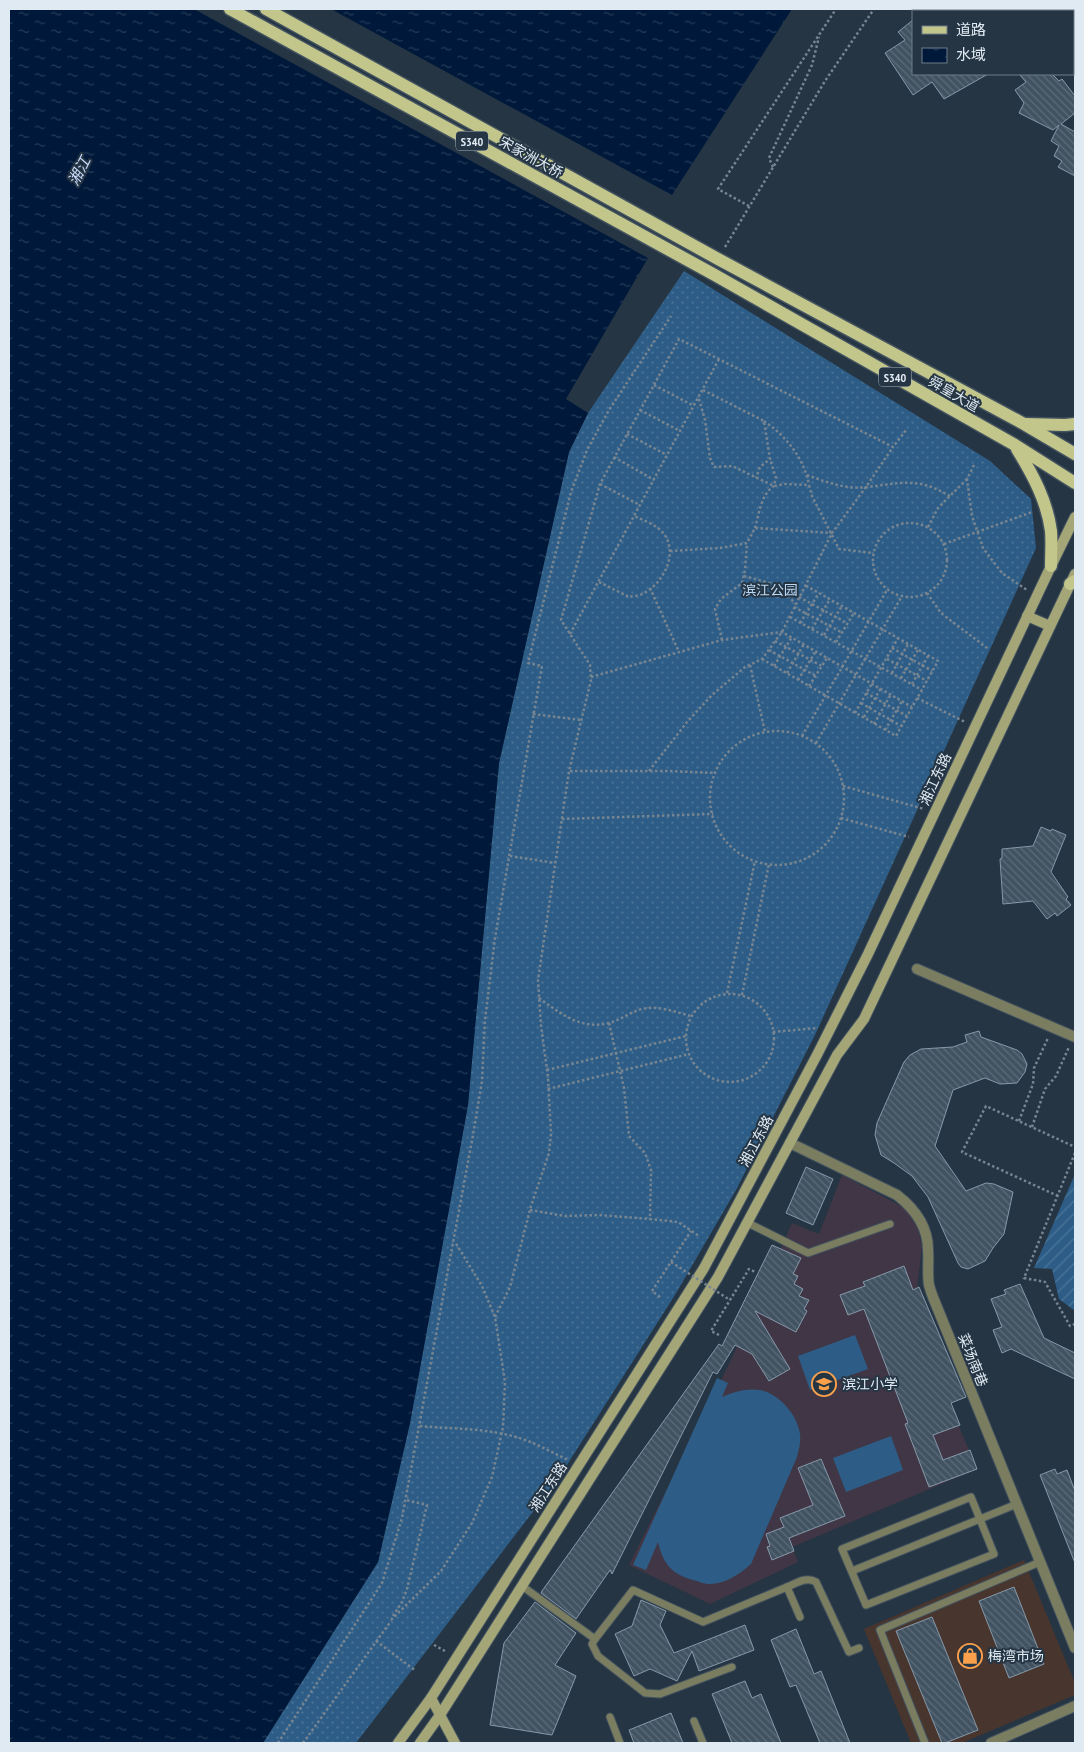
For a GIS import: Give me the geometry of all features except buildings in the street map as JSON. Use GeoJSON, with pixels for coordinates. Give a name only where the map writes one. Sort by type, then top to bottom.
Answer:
{"type":"FeatureCollection","features":[{"type":"Feature","properties":{"kind":"main road","name":"宋家洲大桥"},"geometry":{"type":"LineString","coordinates":[[230,9],[713,274]]}},
{"type":"Feature","properties":{"kind":"main road","name":"宋家洲大桥"},"geometry":{"type":"LineString","coordinates":[[266,9],[721,254]]}},
{"type":"Feature","properties":{"kind":"main road","name":"舜皇大道"},"geometry":{"type":"LineString","coordinates":[[721,254],[1075,454]]}},
{"type":"Feature","properties":{"kind":"main road","name":"舜皇大道"},"geometry":{"type":"LineString","coordinates":[[713,274],[1014,445],[1075,483]]}},
{"type":"Feature","properties":{"kind":"main road"},"geometry":{"type":"LineString","coordinates":[[1024,424],[1075,424]]}},
{"type":"Feature","properties":{"kind":"main road"},"geometry":{"type":"LineString","coordinates":[[1014,445],[1034,475],[1044,502],[1051,532],[1051,566]]}},
{"type":"Feature","properties":{"kind":"main road","name":"湘江东路"},"geometry":{"type":"LineString","coordinates":[[398,1743],[431,1698],[704,1268],[868,954],[1075,517]]}},
{"type":"Feature","properties":{"kind":"main road"},"geometry":{"type":"LineString","coordinates":[[420,1743],[440,1715],[718,1277],[837,1055],[864,1019],[1050,626],[1074,580]]}},
{"type":"Feature","properties":{"kind":"main road"},"geometry":{"type":"LineString","coordinates":[[1027,616],[1050,626]]}},
{"type":"Feature","properties":{"kind":"main road"},"geometry":{"type":"LineString","coordinates":[[431,1698],[454,1743]]}},
{"type":"Feature","properties":{"kind":"street"},"geometry":{"type":"LineString","coordinates":[[918,969],[1074,1036]]}},
{"type":"Feature","properties":{"kind":"street","name":"菜场南巷"},"geometry":{"type":"LineString","coordinates":[[790,1143],[897,1195],[909,1204],[920,1217],[926,1232],[929,1286],[1075,1648]]}},
{"type":"Feature","properties":{"kind":"street"},"geometry":{"type":"LineString","coordinates":[[991,1743],[1075,1706]]}},
{"type":"Feature","properties":{"kind":"lane"},"geometry":{"type":"LineString","coordinates":[[748,1223],[808,1253],[890,1224]]}},
{"type":"Feature","properties":{"kind":"lane"},"geometry":{"type":"LineString","coordinates":[[971,1497],[994,1554],[866,1605],[852,1571],[842,1549],[971,1497]]}},
{"type":"Feature","properties":{"kind":"lane"},"geometry":{"type":"LineString","coordinates":[[852,1571],[1017,1504]]}},
{"type":"Feature","properties":{"kind":"lane"},"geometry":{"type":"LineString","coordinates":[[925,1743],[880,1630],[1040,1562]]}},
{"type":"Feature","properties":{"kind":"lane"},"geometry":{"type":"LineString","coordinates":[[732,1667],[660,1694],[645,1693],[598,1656],[592,1644],[634,1590],[703,1622],[807,1579],[816,1582],[849,1652],[859,1648]]}},
{"type":"Feature","properties":{"kind":"lane"},"geometry":{"type":"LineString","coordinates":[[522,1586],[596,1639]]}},
{"type":"Feature","properties":{"kind":"lane"},"geometry":{"type":"LineString","coordinates":[[787,1587],[800,1616]]}},
{"type":"Feature","properties":{"kind":"lane"},"geometry":{"type":"LineString","coordinates":[[610,1718],[620,1743]]}},
{"type":"Feature","properties":{"kind":"lane"},"geometry":{"type":"LineString","coordinates":[[694,1721],[703,1743]]}},
{"type":"Feature","properties":{"kind":"path"},"geometry":{"type":"LineString","coordinates":[[749,206],[718,189],[836,9]]}},
{"type":"Feature","properties":{"kind":"path"},"geometry":{"type":"LineString","coordinates":[[721,254],[825,81],[874,9]]}},
{"type":"Feature","properties":{"kind":"path"},"geometry":{"type":"LineString","coordinates":[[773,167],[769,158],[812,65],[819,35]]}},
{"type":"Feature","properties":{"kind":"path"},"geometry":{"type":"LineString","coordinates":[[278,1743],[382,1583],[402,1518],[482,1081],[485,1020],[495,938],[542,666],[528,663],[572,492],[587,450],[609,410],[671,316]]}},
{"type":"Feature","properties":{"kind":"path"},"geometry":{"type":"LineString","coordinates":[[495,1317],[510,1287],[530,1210],[549,1153],[552,1134],[538,980],[570,772],[590,677],[590,665],[561,620],[600,484],[679,339],[893,446]]}},
{"type":"Feature","properties":{"kind":"path"},"geometry":{"type":"LineString","coordinates":[[570,634],[720,359]]}},
{"type":"Feature","properties":{"kind":"path"},"geometry":{"type":"LineString","coordinates":[[654,385],[694,406]]}},
{"type":"Feature","properties":{"kind":"path"},"geometry":{"type":"LineString","coordinates":[[703,390],[776,429],[790,444],[802,462],[812,496],[839,549],[874,553]]}},
{"type":"Feature","properties":{"kind":"path"},"geometry":{"type":"LineString","coordinates":[[698,398],[705,420],[710,458],[714,467],[732,466],[774,486]]}},
{"type":"Feature","properties":{"kind":"path"},"geometry":{"type":"LineString","coordinates":[[640,410],[680,431]]}},
{"type":"Feature","properties":{"kind":"path"},"geometry":{"type":"LineString","coordinates":[[764,421],[770,459],[776,478],[774,486]]}},
{"type":"Feature","properties":{"kind":"path"},"geometry":{"type":"LineString","coordinates":[[649,771],[687,722],[712,695],[750,665],[762,658],[782,632],[832,533],[906,429]]}},
{"type":"Feature","properties":{"kind":"path"},"geometry":{"type":"LineString","coordinates":[[627,434],[668,455]]}},
{"type":"Feature","properties":{"kind":"path"},"geometry":{"type":"LineString","coordinates":[[614,458],[654,480]]}},
{"type":"Feature","properties":{"kind":"path"},"geometry":{"type":"LineString","coordinates":[[756,478],[760,467],[770,459]]}},
{"type":"Feature","properties":{"kind":"path"},"geometry":{"type":"LineString","coordinates":[[928,528],[938,508],[967,479],[974,465]]}},
{"type":"Feature","properties":{"kind":"path"},"geometry":{"type":"LineString","coordinates":[[807,475],[840,486],[866,487],[906,482],[925,485],[950,496]]}},
{"type":"Feature","properties":{"kind":"path"},"geometry":{"type":"LineString","coordinates":[[967,479],[972,516],[983,548],[1002,573],[1037,595]]}},
{"type":"Feature","properties":{"kind":"path"},"geometry":{"type":"LineString","coordinates":[[600,484],[640,505]]}},
{"type":"Feature","properties":{"kind":"path"},"geometry":{"type":"LineString","coordinates":[[722,640],[716,609],[721,600],[742,584],[747,543],[755,528],[764,499],[769,490],[774,486],[786,484],[809,485]]}},
{"type":"Feature","properties":{"kind":"path"},"geometry":{"type":"LineString","coordinates":[[943,544],[1032,512]]}},
{"type":"Feature","properties":{"kind":"path"},"geometry":{"type":"LineString","coordinates":[[599,582],[628,597],[643,594],[658,582],[668,567],[670,552],[667,538],[659,529],[634,516]]}},
{"type":"Feature","properties":{"kind":"path"},"geometry":{"type":"LineString","coordinates":[[904,523],[916,523],[928,528],[936,534],[943,544],[947,556],[946,569],[941,581],[933,590],[921,596],[909,598],[888,590],[877,579],[873,567],[876,544],[883,534],[892,527],[904,523]]}},
{"type":"Feature","properties":{"kind":"path"},"geometry":{"type":"LineString","coordinates":[[755,528],[832,533]]}},
{"type":"Feature","properties":{"kind":"path"},"geometry":{"type":"LineString","coordinates":[[670,552],[720,548],[747,543]]}},
{"type":"Feature","properties":{"kind":"path"},"geometry":{"type":"LineString","coordinates":[[744,576],[783,588],[795,606],[841,632]]}},
{"type":"Feature","properties":{"kind":"path"},"geometry":{"type":"LineString","coordinates":[[762,658],[896,736],[938,662],[805,585]]}},
{"type":"Feature","properties":{"kind":"path"},"geometry":{"type":"LineString","coordinates":[[650,588],[679,652]]}},
{"type":"Feature","properties":{"kind":"path"},"geometry":{"type":"LineString","coordinates":[[802,736],[888,590]]}},
{"type":"Feature","properties":{"kind":"path"},"geometry":{"type":"LineString","coordinates":[[800,623],[819,593]]}},
{"type":"Feature","properties":{"kind":"path"},"geometry":{"type":"LineString","coordinates":[[927,593],[941,613],[986,648]]}},
{"type":"Feature","properties":{"kind":"path"},"geometry":{"type":"LineString","coordinates":[[816,743],[902,596]]}},
{"type":"Feature","properties":{"kind":"path"},"geometry":{"type":"LineString","coordinates":[[799,597],[847,623]]}},
{"type":"Feature","properties":{"kind":"path"},"geometry":{"type":"LineString","coordinates":[[812,629],[830,599]]}},
{"type":"Feature","properties":{"kind":"path"},"geometry":{"type":"LineString","coordinates":[[824,636],[842,606]]}},
{"type":"Feature","properties":{"kind":"path"},"geometry":{"type":"LineString","coordinates":[[836,642],[854,613]]}},
{"type":"Feature","properties":{"kind":"path"},"geometry":{"type":"LineString","coordinates":[[790,616],[922,690]]}},
{"type":"Feature","properties":{"kind":"path"},"geometry":{"type":"LineString","coordinates":[[590,677],[722,640],[782,632],[912,707]]}},
{"type":"Feature","properties":{"kind":"path"},"geometry":{"type":"LineString","coordinates":[[774,666],[792,637]]}},
{"type":"Feature","properties":{"kind":"path"},"geometry":{"type":"LineString","coordinates":[[855,712],[898,638]]}},
{"type":"Feature","properties":{"kind":"path"},"geometry":{"type":"LineString","coordinates":[[775,641],[822,666]]}},
{"type":"Feature","properties":{"kind":"path"},"geometry":{"type":"LineString","coordinates":[[786,673],[804,644]]}},
{"type":"Feature","properties":{"kind":"path"},"geometry":{"type":"LineString","coordinates":[[892,673],[908,644]]}},
{"type":"Feature","properties":{"kind":"path"},"geometry":{"type":"LineString","coordinates":[[892,648],[932,671]]}},
{"type":"Feature","properties":{"kind":"path"},"geometry":{"type":"LineString","coordinates":[[768,650],[816,676]]}},
{"type":"Feature","properties":{"kind":"path"},"geometry":{"type":"LineString","coordinates":[[902,678],[918,650]]}},
{"type":"Feature","properties":{"kind":"path"},"geometry":{"type":"LineString","coordinates":[[798,680],[816,651]]}},
{"type":"Feature","properties":{"kind":"path"},"geometry":{"type":"LineString","coordinates":[[912,684],[928,656]]}},
{"type":"Feature","properties":{"kind":"path"},"geometry":{"type":"LineString","coordinates":[[809,686],[827,658]]}},
{"type":"Feature","properties":{"kind":"path"},"geometry":{"type":"LineString","coordinates":[[886,658],[927,681]]}},
{"type":"Feature","properties":{"kind":"path"},"geometry":{"type":"LineString","coordinates":[[750,665],[765,732]]}},
{"type":"Feature","properties":{"kind":"path"},"geometry":{"type":"LineString","coordinates":[[864,718],[881,688]]}},
{"type":"Feature","properties":{"kind":"path"},"geometry":{"type":"LineString","coordinates":[[866,693],[907,716]]}},
{"type":"Feature","properties":{"kind":"path"},"geometry":{"type":"LineString","coordinates":[[874,724],[891,694]]}},
{"type":"Feature","properties":{"kind":"path"},"geometry":{"type":"LineString","coordinates":[[917,698],[975,727]]}},
{"type":"Feature","properties":{"kind":"path"},"geometry":{"type":"LineString","coordinates":[[885,730],[902,701]]}},
{"type":"Feature","properties":{"kind":"path"},"geometry":{"type":"LineString","coordinates":[[860,703],[901,726]]}},
{"type":"Feature","properties":{"kind":"path"},"geometry":{"type":"LineString","coordinates":[[533,714],[581,720]]}},
{"type":"Feature","properties":{"kind":"path"},"geometry":{"type":"LineString","coordinates":[[765,732],[796,733],[816,743],[831,757],[841,778],[845,801],[840,824],[827,844],[809,858],[786,865],[755,861],[742,855],[725,841],[715,822],[710,802],[712,780],[721,761],[735,745],[754,735],[765,732]]}},
{"type":"Feature","properties":{"kind":"path"},"geometry":{"type":"LineString","coordinates":[[570,772],[649,771],[716,773]]}},
{"type":"Feature","properties":{"kind":"path"},"geometry":{"type":"LineString","coordinates":[[842,786],[935,812]]}},
{"type":"Feature","properties":{"kind":"path"},"geometry":{"type":"LineString","coordinates":[[562,819],[713,814]]}},
{"type":"Feature","properties":{"kind":"path"},"geometry":{"type":"LineString","coordinates":[[841,818],[921,841]]}},
{"type":"Feature","properties":{"kind":"path"},"geometry":{"type":"LineString","coordinates":[[509,856],[555,863]]}},
{"type":"Feature","properties":{"kind":"path"},"geometry":{"type":"LineString","coordinates":[[727,993],[755,861]]}},
{"type":"Feature","properties":{"kind":"path"},"geometry":{"type":"LineString","coordinates":[[742,995],[769,864]]}},
{"type":"Feature","properties":{"kind":"path"},"geometry":{"type":"LineString","coordinates":[[727,993],[742,995],[756,1002],[766,1012],[773,1032],[774,1041],[771,1055],[763,1067],[752,1076],[739,1081],[724,1082],[710,1078],[699,1069],[689,1054],[686,1044],[686,1029],[691,1016],[700,1004],[713,997],[727,993]]}},
{"type":"Feature","properties":{"kind":"path"},"geometry":{"type":"LineString","coordinates":[[539,998],[561,1014],[582,1024],[609,1023],[642,1009],[667,1009],[691,1016]]}},
{"type":"Feature","properties":{"kind":"path"},"geometry":{"type":"LineString","coordinates":[[609,1023],[624,1088],[629,1136],[645,1153],[651,1170],[650,1218]]}},
{"type":"Feature","properties":{"kind":"path"},"geometry":{"type":"LineString","coordinates":[[773,1032],[831,1027]]}},
{"type":"Feature","properties":{"kind":"path"},"geometry":{"type":"LineString","coordinates":[[1018,1122],[1033,1084],[1034,1068],[1053,1027]]}},
{"type":"Feature","properties":{"kind":"path"},"geometry":{"type":"LineString","coordinates":[[547,1070],[686,1036]]}},
{"type":"Feature","properties":{"kind":"path"},"geometry":{"type":"LineString","coordinates":[[1032,1127],[1045,1089],[1056,1076],[1074,1036]]}},
{"type":"Feature","properties":{"kind":"path"},"geometry":{"type":"LineString","coordinates":[[548,1089],[689,1054]]}},
{"type":"Feature","properties":{"kind":"path"},"geometry":{"type":"LineString","coordinates":[[1058,1196],[962,1152],[986,1106],[1075,1147]]}},
{"type":"Feature","properties":{"kind":"path"},"geometry":{"type":"LineString","coordinates":[[1075,1153],[1024,1278],[1044,1282],[1070,1326],[1075,1324]]}},
{"type":"Feature","properties":{"kind":"path"},"geometry":{"type":"LineString","coordinates":[[530,1210],[565,1216],[599,1215],[650,1218],[678,1222],[699,1236]]}},
{"type":"Feature","properties":{"kind":"path"},"geometry":{"type":"LineString","coordinates":[[660,1297],[652,1292],[691,1231]]}},
{"type":"Feature","properties":{"kind":"path"},"geometry":{"type":"LineString","coordinates":[[391,1620],[441,1571],[472,1524],[492,1477],[502,1433],[505,1382],[495,1317],[482,1286],[454,1242]]}},
{"type":"Feature","properties":{"kind":"path"},"geometry":{"type":"LineString","coordinates":[[671,1262],[730,1300]]}},
{"type":"Feature","properties":{"kind":"path"},"geometry":{"type":"LineString","coordinates":[[719,1335],[711,1331],[749,1269],[755,1272]]}},
{"type":"Feature","properties":{"kind":"path"},"geometry":{"type":"LineString","coordinates":[[420,1426],[502,1433],[530,1441],[578,1466]]}},
{"type":"Feature","properties":{"kind":"path"},"geometry":{"type":"LineString","coordinates":[[303,1743],[402,1602],[407,1589],[427,1504],[406,1500]]}},
{"type":"Feature","properties":{"kind":"path"},"geometry":{"type":"LineString","coordinates":[[376,1641],[416,1671]]}},
{"type":"Feature","properties":{"kind":"path"},"geometry":{"type":"LineString","coordinates":[[434,1645],[445,1651]]}},
{"type":"Feature","properties":{"kind":"shaded area","name":"滨江小学"},"geometry":{"type":"Polygon","coordinates":[[[842,1175],[903,1207],[917,1224],[922,1247],[917,1288],[951,1408],[977,1469],[792,1547],[798,1562],[710,1604],[629,1565],[731,1360],[792,1223],[819,1234],[842,1175]]]}},
{"type":"Feature","properties":{"kind":"shaded area","name":"梅湾市场"},"geometry":{"type":"Polygon","coordinates":[[[1024,1560],[1075,1683],[1075,1695],[962,1743],[911,1743],[864,1629],[1024,1560]]]}},
{"type":"Feature","properties":{"kind":"green space","name":"滨江公园"},"geometry":{"type":"Polygon","coordinates":[[[684,271],[990,461],[1031,499],[1036,548],[815,1035],[736,1190],[675,1295],[558,1479],[356,1743],[263,1743],[378,1562],[410,1423],[468,1105],[499,763],[569,452],[588,413],[684,271]]]}},
{"type":"Feature","properties":{"kind":"green space"},"geometry":{"type":"Polygon","coordinates":[[[1075,1174],[1075,1311],[1059,1299],[1052,1269],[1034,1268],[1075,1174]]]}},
{"type":"Feature","properties":{"kind":"green space"},"geometry":{"type":"Polygon","coordinates":[[[855,1335],[868,1369],[810,1390],[798,1356],[855,1335]]]}},
{"type":"Feature","properties":{"kind":"green space"},"geometry":{"type":"Polygon","coordinates":[[[717,1378],[728,1383],[722,1397],[750,1390],[760,1390],[774,1395],[786,1406],[795,1420],[800,1434],[800,1446],[751,1564],[726,1581],[708,1584],[685,1578],[669,1567],[662,1556],[658,1542],[646,1570],[633,1565],[717,1378]]]}},
{"type":"Feature","properties":{"kind":"green space"},"geometry":{"type":"Polygon","coordinates":[[[891,1436],[903,1470],[846,1492],[833,1458],[891,1436]]]}},
{"type":"Feature","properties":{"kind":"water","name":"湘江"},"geometry":{"type":"Polygon","coordinates":[[[9,9],[194,9],[648,258],[566,399],[588,413],[569,452],[499,763],[468,1105],[410,1423],[378,1562],[263,1743],[9,1743],[9,9]]]}},
{"type":"Feature","properties":{"kind":"water"},"geometry":{"type":"Polygon","coordinates":[[[331,9],[792,9],[672,195],[331,9]]]}},
{"type":"Feature","properties":{"kind":"place","name":"滨江小学"},"geometry":{"type":"Point","coordinates":[824,1384]}},
{"type":"Feature","properties":{"kind":"place","name":"梅湾市场"},"geometry":{"type":"Point","coordinates":[970,1656]}}]}
